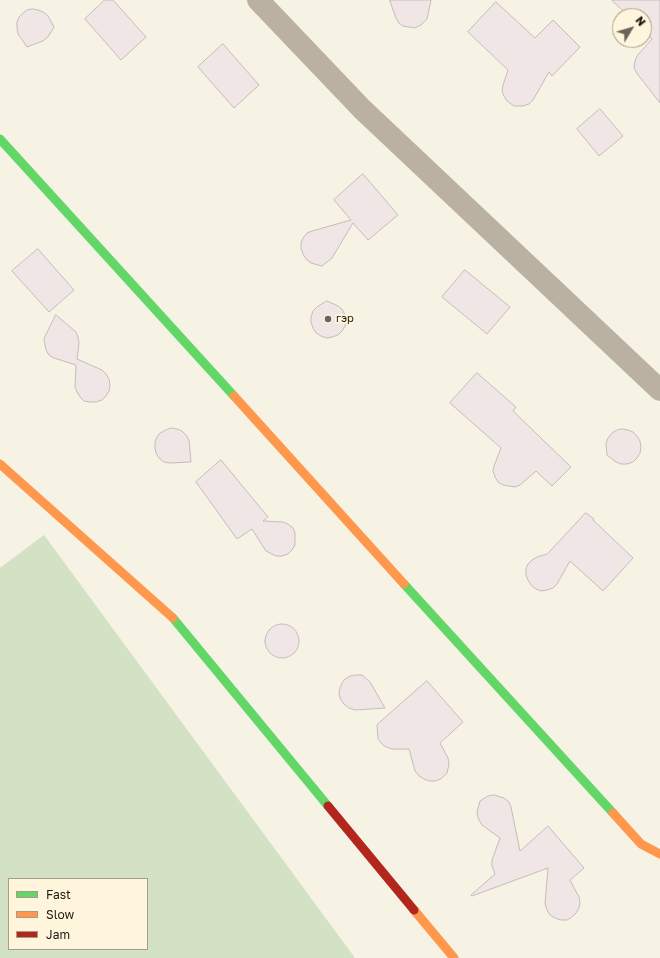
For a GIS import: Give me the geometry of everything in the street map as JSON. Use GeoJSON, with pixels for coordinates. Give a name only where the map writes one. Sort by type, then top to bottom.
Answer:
{"type":"FeatureCollection","features":[{"type":"Feature","properties":{"kind":"street"},"geometry":{"type":"LineString","coordinates":[[258,0],[362,109],[660,390]]}},
{"type":"Feature","properties":{"kind":"street"},"geometry":{"type":"LineString","coordinates":[[0,139],[641,844],[660,854]]}},
{"type":"Feature","properties":{"kind":"street"},"geometry":{"type":"LineString","coordinates":[[0,464],[170,616],[454,958]]}},
{"type":"Feature","properties":{"kind":"green space"},"geometry":{"type":"Polygon","coordinates":[[[44,535],[355,958],[0,958],[0,568],[44,535]]]}},
{"type":"Feature","properties":{"kind":"building"},"geometry":{"type":"Polygon","coordinates":[[[105,0],[113,0],[146,37],[121,60],[85,19],[105,0]]]}},
{"type":"Feature","properties":{"kind":"building"},"geometry":{"type":"Polygon","coordinates":[[[390,0],[431,0],[427,19],[415,28],[403,26],[396,18],[390,0]]]}},
{"type":"Feature","properties":{"kind":"building"},"geometry":{"type":"Polygon","coordinates":[[[612,0],[660,0],[660,103],[636,72],[634,67],[637,56],[644,48],[652,48],[652,8],[620,8],[612,0]]]}},
{"type":"Feature","properties":{"kind":"building"},"geometry":{"type":"Polygon","coordinates":[[[496,2],[535,38],[553,20],[580,47],[552,76],[549,72],[533,100],[529,104],[523,106],[514,106],[507,101],[502,91],[508,70],[468,32],[496,2]]]}},
{"type":"Feature","properties":{"kind":"building"},"geometry":{"type":"Polygon","coordinates":[[[33,9],[43,12],[48,16],[54,27],[48,37],[43,41],[27,47],[18,34],[17,22],[23,13],[27,10],[33,9]]]}},
{"type":"Feature","properties":{"kind":"building"},"geometry":{"type":"Polygon","coordinates":[[[223,44],[259,85],[234,108],[198,67],[223,44]]]}},
{"type":"Feature","properties":{"kind":"building"},"geometry":{"type":"Polygon","coordinates":[[[600,109],[623,136],[599,156],[577,129],[600,109]]]}},
{"type":"Feature","properties":{"kind":"building"},"geometry":{"type":"Polygon","coordinates":[[[363,174],[398,215],[368,240],[353,223],[332,258],[322,266],[311,263],[306,259],[301,248],[303,238],[307,233],[312,231],[351,220],[334,200],[363,174]]]}},
{"type":"Feature","properties":{"kind":"building"},"geometry":{"type":"Polygon","coordinates":[[[38,249],[74,290],[49,312],[12,271],[38,249]]]}},
{"type":"Feature","properties":{"kind":"building"},"geometry":{"type":"Polygon","coordinates":[[[465,270],[510,307],[487,334],[442,297],[465,270]]]}},
{"type":"Feature","properties":{"kind":"building","name":"гэр"},"geometry":{"type":"Polygon","coordinates":[[[327,301],[342,309],[346,321],[345,326],[338,335],[327,338],[316,333],[311,322],[311,317],[313,311],[317,307],[327,301]]]}},
{"type":"Feature","properties":{"kind":"building"},"geometry":{"type":"Polygon","coordinates":[[[56,315],[76,332],[79,343],[77,359],[102,370],[109,379],[109,391],[102,400],[96,402],[84,401],[80,397],[75,387],[76,365],[54,358],[49,355],[46,350],[44,339],[56,315]]]}},
{"type":"Feature","properties":{"kind":"building"},"geometry":{"type":"Polygon","coordinates":[[[477,373],[516,407],[513,411],[571,467],[552,486],[536,471],[520,485],[515,487],[503,485],[498,482],[493,471],[501,448],[450,403],[477,373]]]}},
{"type":"Feature","properties":{"kind":"building"},"geometry":{"type":"Polygon","coordinates":[[[171,428],[182,431],[189,440],[191,462],[164,462],[156,453],[155,442],[157,437],[160,433],[171,428]]]}},
{"type":"Feature","properties":{"kind":"building"},"geometry":{"type":"Polygon","coordinates":[[[623,429],[633,432],[637,436],[641,447],[637,458],[633,462],[627,464],[616,462],[607,455],[606,443],[608,438],[617,430],[623,429]]]}},
{"type":"Feature","properties":{"kind":"building"},"geometry":{"type":"Polygon","coordinates":[[[221,460],[268,517],[263,521],[283,522],[293,528],[295,533],[295,545],[288,554],[276,556],[266,551],[252,529],[237,539],[196,482],[221,460]]]}},
{"type":"Feature","properties":{"kind":"building"},"geometry":{"type":"Polygon","coordinates":[[[586,513],[633,558],[603,591],[570,561],[557,584],[553,588],[541,591],[536,589],[531,585],[526,575],[528,564],[537,557],[547,554],[586,513]]]}},
{"type":"Feature","properties":{"kind":"building"},"geometry":{"type":"Polygon","coordinates":[[[279,624],[285,624],[289,625],[296,631],[299,641],[298,648],[292,655],[285,658],[279,658],[275,657],[268,651],[265,644],[265,638],[266,634],[272,627],[279,624]]]}},
{"type":"Feature","properties":{"kind":"building"},"geometry":{"type":"Polygon","coordinates":[[[362,675],[370,682],[385,708],[355,710],[344,704],[339,694],[342,683],[350,676],[362,675]]]}},
{"type":"Feature","properties":{"kind":"building"},"geometry":{"type":"Polygon","coordinates":[[[427,681],[463,722],[440,743],[448,758],[449,764],[447,773],[441,779],[435,781],[429,781],[419,776],[415,771],[409,749],[392,749],[386,747],[378,739],[377,725],[427,681]]]}},
{"type":"Feature","properties":{"kind":"building"},"geometry":{"type":"Polygon","coordinates":[[[494,795],[504,798],[509,802],[520,851],[548,826],[584,868],[570,880],[579,897],[580,903],[579,908],[572,917],[567,920],[561,920],[550,915],[547,910],[545,904],[548,868],[472,896],[471,895],[495,874],[492,866],[492,860],[500,838],[482,825],[477,814],[480,801],[488,796],[494,795]]]}},
{"type":"Feature","properties":{"kind":"traffic: fast"},"geometry":{"type":"LineString","coordinates":[[0,139],[234,396]]}},
{"type":"Feature","properties":{"kind":"traffic: fast"},"geometry":{"type":"LineString","coordinates":[[404,584],[613,813]]}},
{"type":"Feature","properties":{"kind":"traffic: fast"},"geometry":{"type":"LineString","coordinates":[[173,618],[328,806]]}},
{"type":"Feature","properties":{"kind":"traffic: slow"},"geometry":{"type":"LineString","coordinates":[[234,396],[404,584]]}},
{"type":"Feature","properties":{"kind":"traffic: slow"},"geometry":{"type":"LineString","coordinates":[[0,464],[173,618]]}},
{"type":"Feature","properties":{"kind":"traffic: slow"},"geometry":{"type":"LineString","coordinates":[[613,813],[641,844],[660,854]]}},
{"type":"Feature","properties":{"kind":"traffic: slow"},"geometry":{"type":"LineString","coordinates":[[414,910],[454,958]]}},
{"type":"Feature","properties":{"kind":"traffic: jam"},"geometry":{"type":"LineString","coordinates":[[328,806],[414,910]]}},
{"type":"Feature","properties":{"kind":"place","name":"гэр"},"geometry":{"type":"Point","coordinates":[328,319]}}]}
